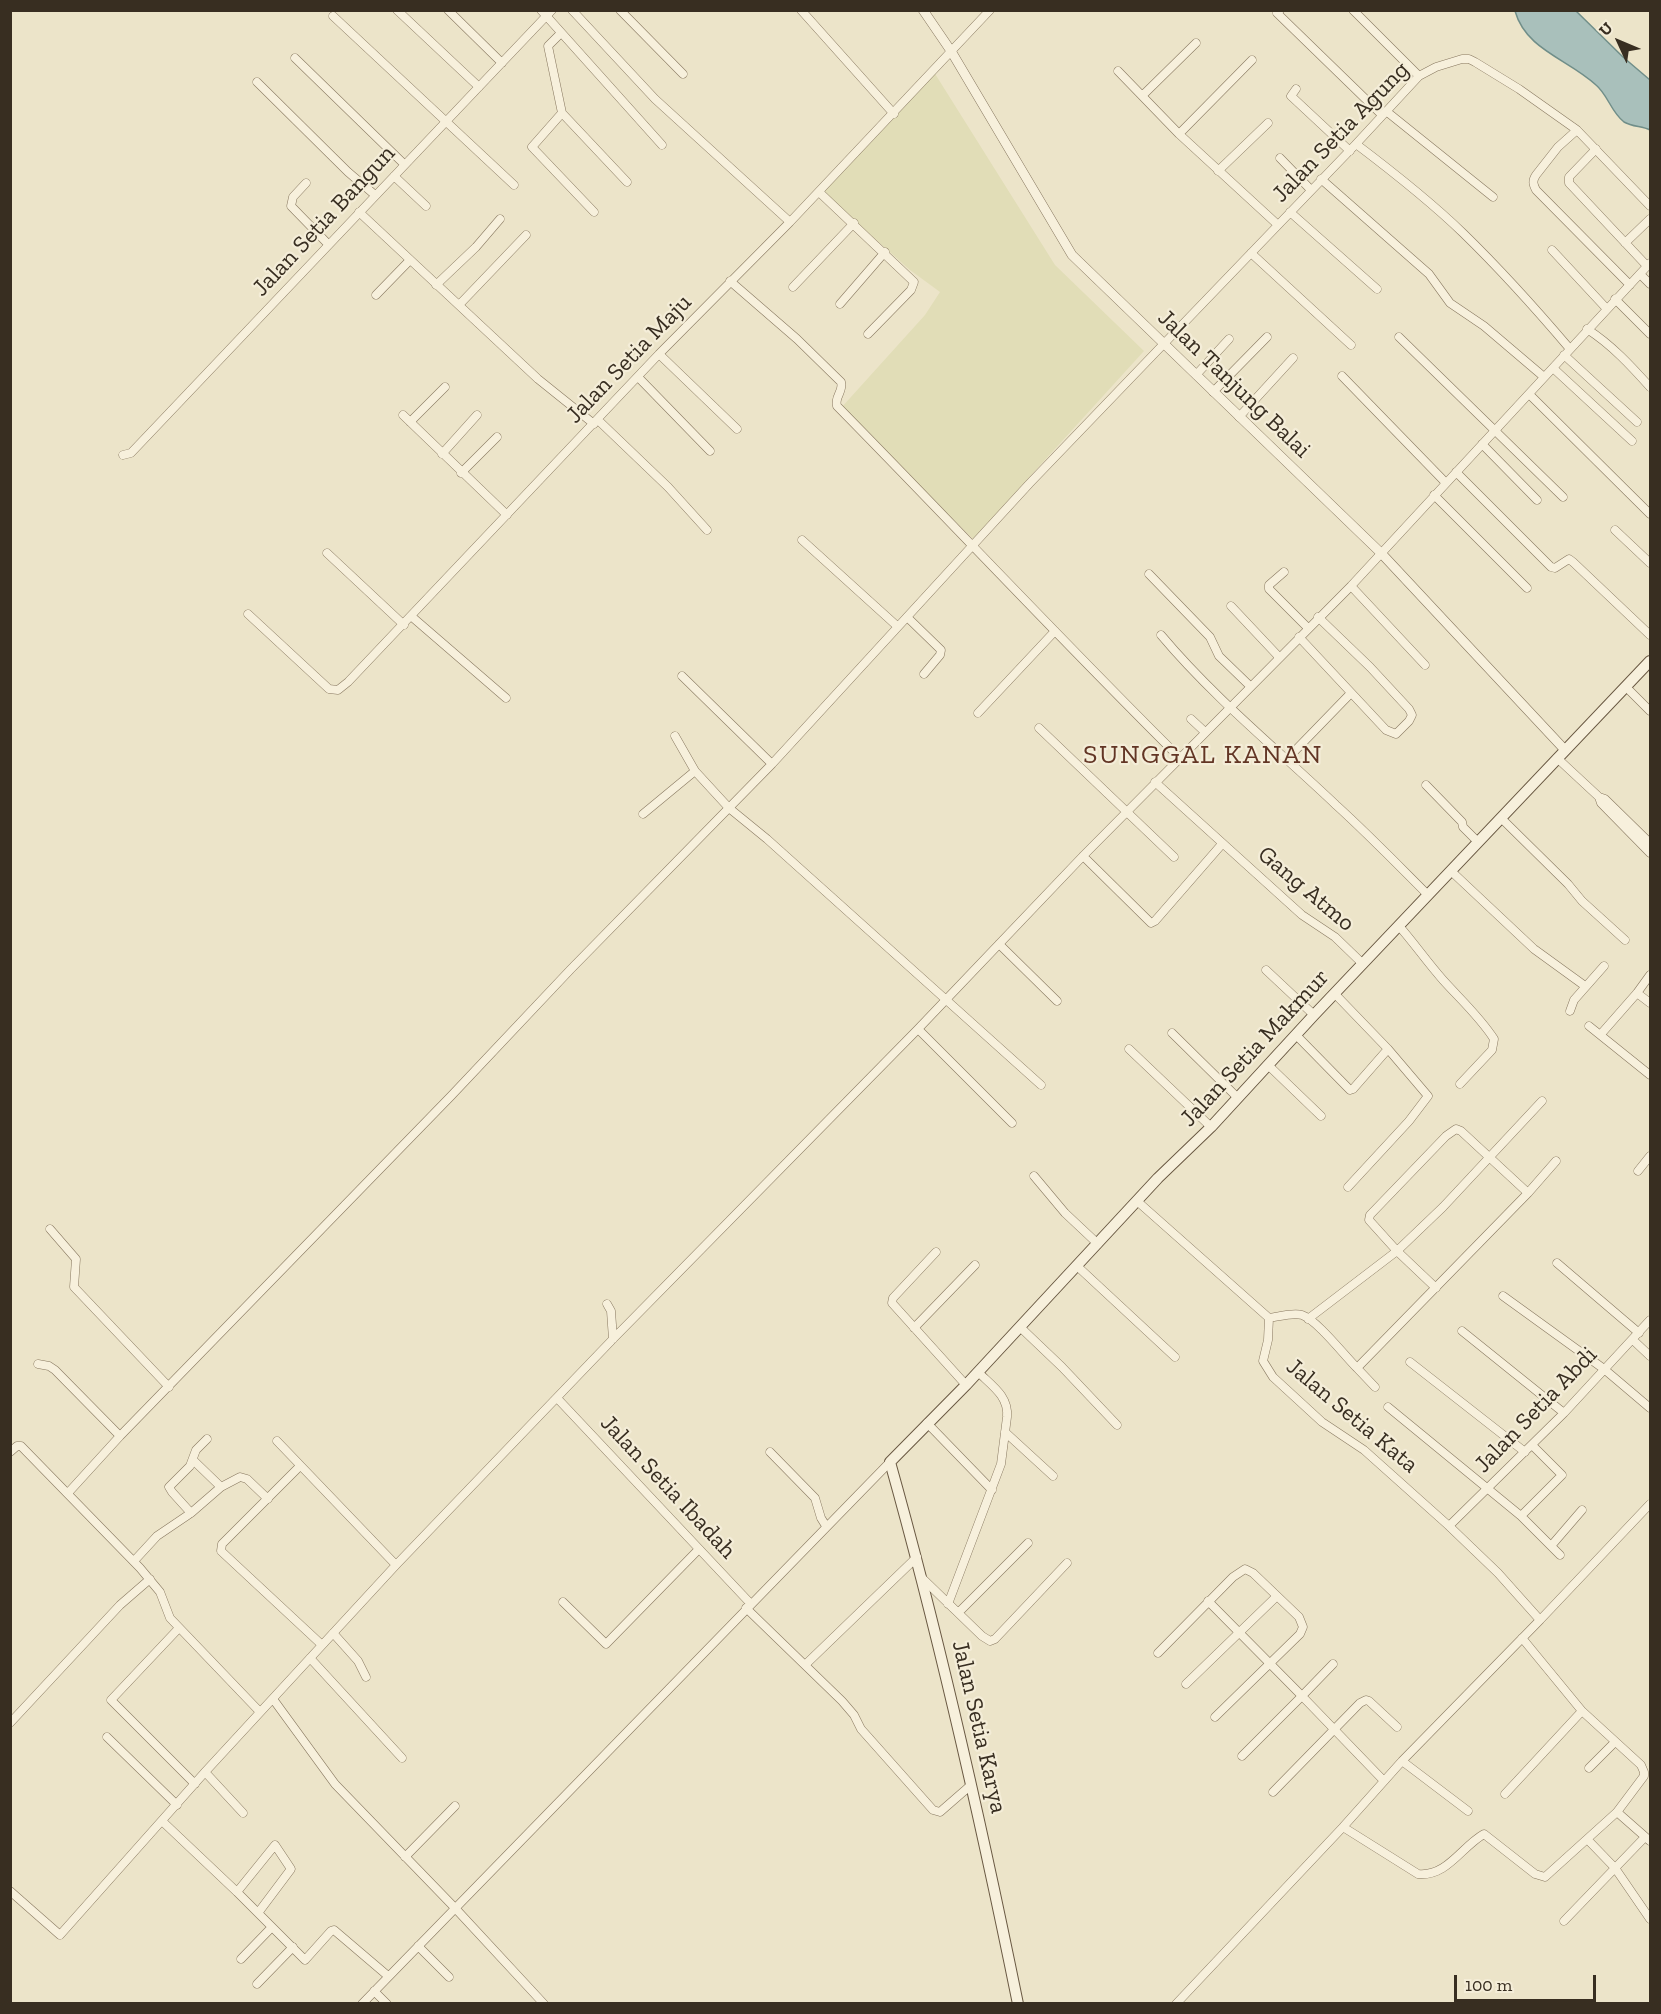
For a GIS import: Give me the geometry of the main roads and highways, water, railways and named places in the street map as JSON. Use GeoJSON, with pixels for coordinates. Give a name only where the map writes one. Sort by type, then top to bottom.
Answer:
{"type":"FeatureCollection","features":[{"type":"Feature","properties":{"kind":"main road","name":"Jalan Setia Makmur"},"geometry":{"type":"LineString","coordinates":[[890,1462],[966,1385],[1137,1201],[1238,1098],[1650,661]]}},
{"type":"Feature","properties":{"kind":"main road","name":"Jalan Setia Karya"},"geometry":{"type":"LineString","coordinates":[[890,1462],[922,1578],[971,1785],[1018,2004]]}},
{"type":"Feature","properties":{"kind":"water"},"geometry":{"type":"Polygon","coordinates":[[[1515,11],[1576,11],[1650,80],[1650,130],[1624,122],[1596,85],[1538,45],[1528,35],[1515,11]]]}},
{"type":"Feature","properties":{"kind":"district","name":"SUNGGAL KANAN"},"geometry":{"type":"Point","coordinates":[1203,755]}}]}
